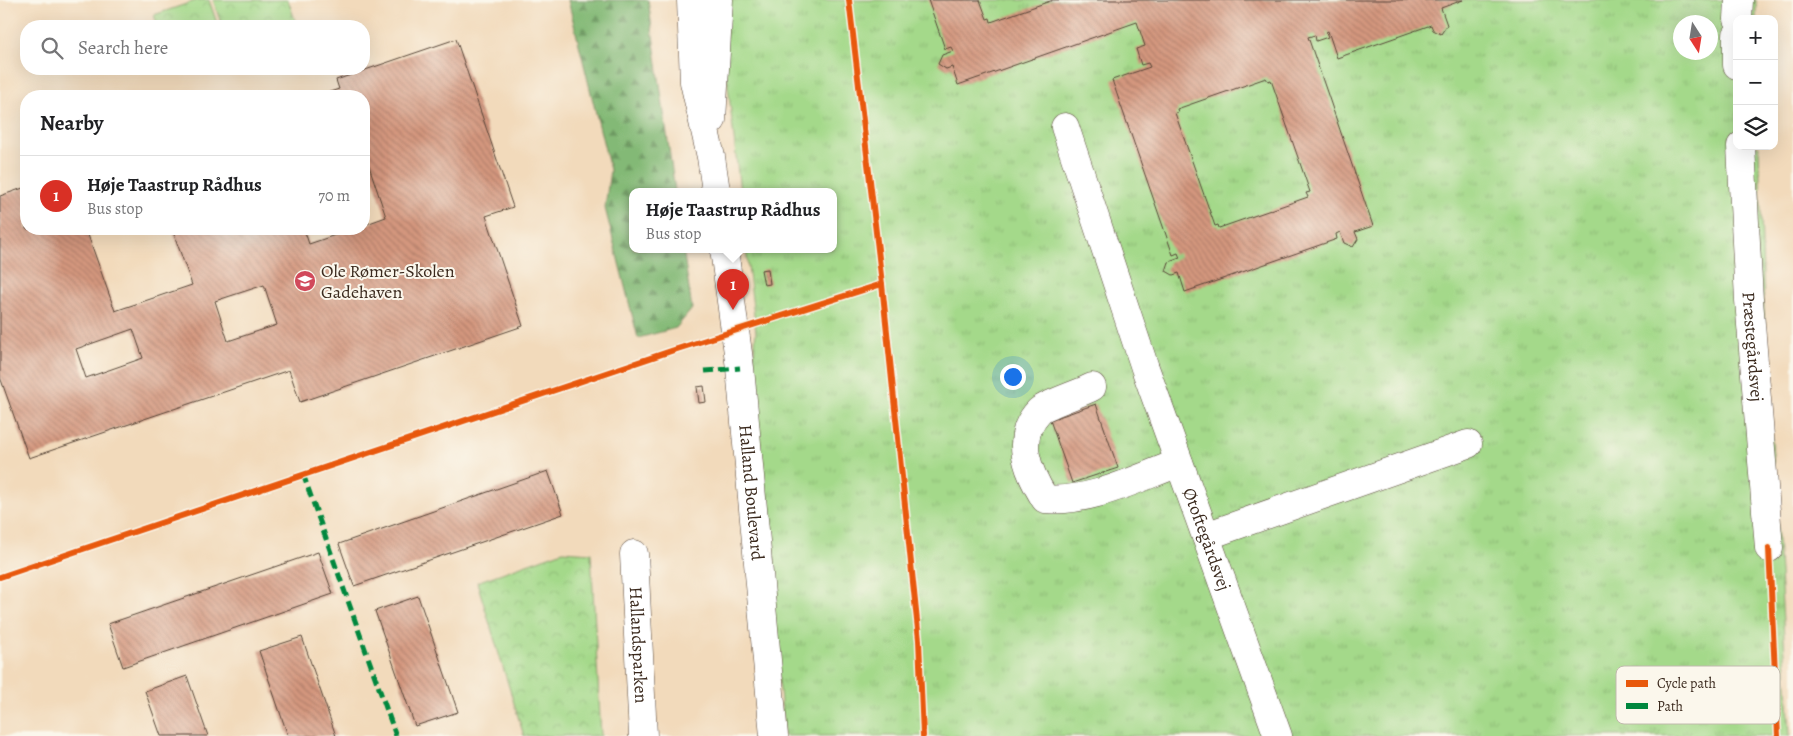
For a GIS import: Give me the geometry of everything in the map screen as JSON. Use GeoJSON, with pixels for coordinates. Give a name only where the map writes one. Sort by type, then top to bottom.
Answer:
{"type":"FeatureCollection","features":[{"type":"Feature","properties":{"kind":"street"},"geometry":{"type":"LineString","coordinates":[[691,0],[694,82],[711,157],[716,188]]}},
{"type":"Feature","properties":{"kind":"street"},"geometry":{"type":"LineString","coordinates":[[711,157],[719,0]]}},
{"type":"Feature","properties":{"kind":"street"},"geometry":{"type":"LineString","coordinates":[[1738,15],[1739,0]]}},
{"type":"Feature","properties":{"kind":"street","name":"Øtoftegårdsvej"},"geometry":{"type":"LineString","coordinates":[[1065,127],[1137,343],[1278,736]]}},
{"type":"Feature","properties":{"kind":"street","name":"Præstegårdsvej"},"geometry":{"type":"LineString","coordinates":[[1741,150],[1748,300],[1769,548]]}},
{"type":"Feature","properties":{"kind":"street","name":"Halland Boulevard"},"geometry":{"type":"LineString","coordinates":[[725,253],[740,368],[774,736]]}},
{"type":"Feature","properties":{"kind":"street"},"geometry":{"type":"LineString","coordinates":[[1092,387],[1040,410],[1027,430],[1023,452],[1035,483],[1045,499],[1083,498],[1179,462]]}},
{"type":"Feature","properties":{"kind":"street"},"geometry":{"type":"LineString","coordinates":[[1206,536],[1468,444]]}},
{"type":"Feature","properties":{"kind":"street","name":"Hallandsparken"},"geometry":{"type":"LineString","coordinates":[[634,554],[643,736]]}},
{"type":"Feature","properties":{"kind":"green space"},"geometry":{"type":"Polygon","coordinates":[[[198,0],[209,0],[216,20],[156,20],[154,15],[198,0]]]}},
{"type":"Feature","properties":{"kind":"green space"},"geometry":{"type":"Polygon","coordinates":[[[213,0],[288,0],[295,20],[220,20],[213,0]]]}},
{"type":"Feature","properties":{"kind":"green space"},"geometry":{"type":"Polygon","coordinates":[[[568,0],[648,0],[675,188],[629,188],[629,253],[684,253],[692,309],[676,328],[638,338],[605,208],[610,170],[568,0]]]}},
{"type":"Feature","properties":{"kind":"green space"},"geometry":{"type":"Polygon","coordinates":[[[726,0],[1756,0],[1756,15],[1733,15],[1733,150],[1759,150],[1764,310],[1790,736],[784,736],[752,373],[756,332],[746,253],[837,253],[837,188],[740,188],[726,68],[726,0]]]}},
{"type":"Feature","properties":{"kind":"green space"},"geometry":{"type":"Polygon","coordinates":[[[563,551],[591,553],[601,736],[524,736],[477,582],[563,551]]]}},
{"type":"Feature","properties":{"kind":"building"},"geometry":{"type":"Polygon","coordinates":[[[928,0],[980,0],[987,19],[990,18],[991,22],[1053,0],[1463,0],[1441,8],[1447,25],[1441,34],[1433,30],[1431,25],[1337,58],[1328,31],[1326,32],[1328,37],[1316,41],[1315,35],[1308,37],[1373,226],[1355,232],[1358,239],[1353,247],[1344,243],[1340,232],[1336,234],[1337,239],[1185,292],[1179,273],[1173,275],[1166,271],[1169,262],[1180,258],[1178,253],[1173,255],[1112,80],[1150,67],[1148,63],[1141,65],[1136,49],[1145,46],[1137,22],[958,85],[952,67],[946,69],[938,64],[942,55],[953,51],[951,47],[945,49],[928,0]],[[1266,78],[1177,109],[1178,112],[1175,113],[1215,226],[1218,225],[1219,228],[1308,197],[1306,193],[1310,192],[1271,80],[1268,81],[1266,78]]]}},
{"type":"Feature","properties":{"kind":"building"},"geometry":{"type":"Polygon","coordinates":[[[456,39],[513,207],[486,216],[523,326],[300,402],[289,370],[29,458],[0,377],[0,196],[20,189],[20,235],[88,235],[115,311],[192,285],[174,235],[306,235],[309,244],[335,235],[370,235],[370,223],[386,217],[370,169],[370,90],[336,90],[339,89],[336,80],[351,75],[370,75],[370,68],[456,39]],[[264,285],[215,301],[228,341],[277,325],[264,285]],[[133,329],[76,349],[86,378],[143,358],[133,329]]]}},
{"type":"Feature","properties":{"kind":"building"},"geometry":{"type":"Polygon","coordinates":[[[768,269],[770,284],[764,285],[761,270],[768,269]]]}},
{"type":"Feature","properties":{"kind":"building"},"geometry":{"type":"Polygon","coordinates":[[[704,386],[706,402],[699,403],[697,387],[704,386]]]}},
{"type":"Feature","properties":{"kind":"building"},"geometry":{"type":"Polygon","coordinates":[[[1096,404],[1118,468],[1072,483],[1050,420],[1096,404]]]}},
{"type":"Feature","properties":{"kind":"building"},"geometry":{"type":"Polygon","coordinates":[[[548,471],[563,514],[354,586],[339,544],[548,471]]]}},
{"type":"Feature","properties":{"kind":"building"},"geometry":{"type":"Polygon","coordinates":[[[318,552],[333,594],[123,667],[108,624],[318,552]]]}},
{"type":"Feature","properties":{"kind":"building"},"geometry":{"type":"Polygon","coordinates":[[[418,596],[458,712],[415,726],[375,611],[418,596]]]}},
{"type":"Feature","properties":{"kind":"building"},"geometry":{"type":"Polygon","coordinates":[[[302,637],[336,736],[288,736],[259,651],[302,637]]]}},
{"type":"Feature","properties":{"kind":"building"},"geometry":{"type":"Polygon","coordinates":[[[187,676],[208,736],[161,736],[145,691],[187,676]]]}},
{"type":"Feature","properties":{"kind":"marked path"},"geometry":{"type":"LineString","coordinates":[[705,371],[740,368]]}},
{"type":"Feature","properties":{"kind":"marked path"},"geometry":{"type":"LineString","coordinates":[[303,474],[396,736]]}},
{"type":"Feature","properties":{"kind":"cycle path"},"geometry":{"type":"LineString","coordinates":[[849,0],[882,284],[919,640],[923,736]]}},
{"type":"Feature","properties":{"kind":"cycle path"},"geometry":{"type":"LineString","coordinates":[[0,577],[674,350],[882,284]]}},
{"type":"Feature","properties":{"kind":"cycle path"},"geometry":{"type":"LineString","coordinates":[[1769,548],[1775,666]]}},
{"type":"Feature","properties":{"kind":"cycle path"},"geometry":{"type":"LineString","coordinates":[[1777,724],[1778,736]]}},
{"type":"Feature","properties":{"kind":"place","name":"Ole Rømer-Skolen Gadehaven"},"geometry":{"type":"Point","coordinates":[305,281]}},
{"type":"Feature","properties":{"kind":"place","name":"Høje Taastrup Rådhus"},"geometry":{"type":"Point","coordinates":[733,310]}}]}
